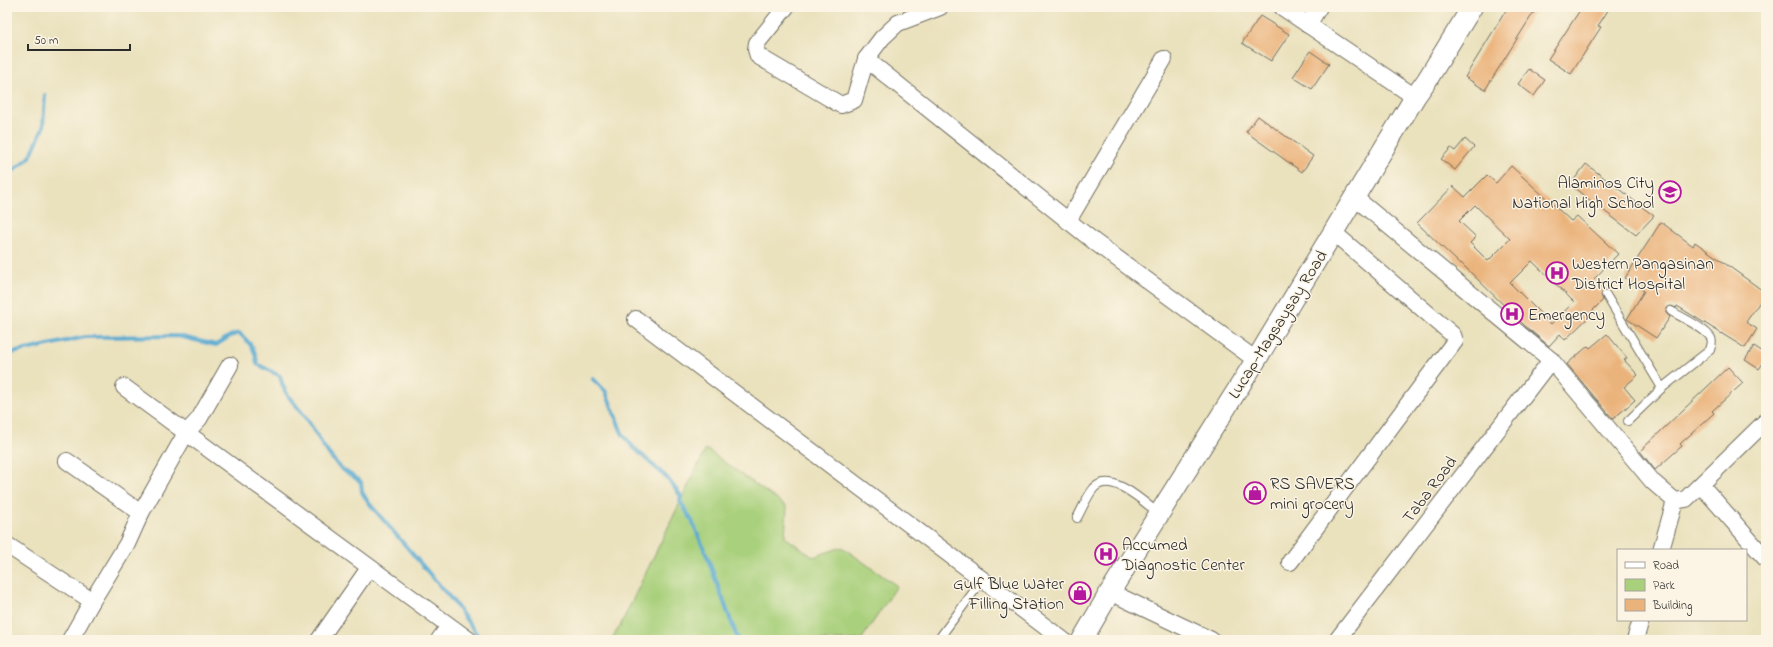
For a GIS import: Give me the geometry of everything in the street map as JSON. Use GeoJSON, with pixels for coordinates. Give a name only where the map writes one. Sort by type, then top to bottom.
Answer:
{"type":"FeatureCollection","features":[{"type":"Feature","properties":{"kind":"street"},"geometry":{"type":"LineString","coordinates":[[786,7],[756,43],[758,56],[841,105],[854,100],[866,59],[882,38],[898,23],[940,7]]}},
{"type":"Feature","properties":{"kind":"street"},"geometry":{"type":"LineString","coordinates":[[1282,7],[1415,96]]}},
{"type":"Feature","properties":{"kind":"street"},"geometry":{"type":"LineString","coordinates":[[1308,25],[1319,7]]}},
{"type":"Feature","properties":{"kind":"street","name":"Lucap-Magsaysay Road"},"geometry":{"type":"LineString","coordinates":[[1082,640],[1110,592],[1256,360],[1415,96],[1427,80],[1472,7]]}},
{"type":"Feature","properties":{"kind":"street"},"geometry":{"type":"LineString","coordinates":[[866,59],[1068,221],[1256,360]]}},
{"type":"Feature","properties":{"kind":"street"},"geometry":{"type":"LineString","coordinates":[[1068,221],[1164,59]]}},
{"type":"Feature","properties":{"kind":"street"},"geometry":{"type":"LineString","coordinates":[[1354,198],[1551,360],[1653,482],[1675,501]]}},
{"type":"Feature","properties":{"kind":"street"},"geometry":{"type":"LineString","coordinates":[[1290,562],[1454,341],[1453,335],[1333,232]]}},
{"type":"Feature","properties":{"kind":"street"},"geometry":{"type":"LineString","coordinates":[[636,320],[1063,640]]}},
{"type":"Feature","properties":{"kind":"street","name":"Taba Road"},"geometry":{"type":"LineString","coordinates":[[1337,640],[1551,360]]}},
{"type":"Feature","properties":{"kind":"street"},"geometry":{"type":"LineString","coordinates":[[70,640],[126,544],[141,513],[186,433],[199,419],[230,365]]}},
{"type":"Feature","properties":{"kind":"street"},"geometry":{"type":"LineString","coordinates":[[124,387],[469,640]]}},
{"type":"Feature","properties":{"kind":"street"},"geometry":{"type":"LineString","coordinates":[[1675,501],[1686,499],[1766,421]]}},
{"type":"Feature","properties":{"kind":"street"},"geometry":{"type":"LineString","coordinates":[[67,461],[141,513]]}},
{"type":"Feature","properties":{"kind":"street"},"geometry":{"type":"LineString","coordinates":[[1701,485],[1766,559]]}},
{"type":"Feature","properties":{"kind":"street"},"geometry":{"type":"LineString","coordinates":[[1661,549],[1675,501]]}},
{"type":"Feature","properties":{"kind":"street"},"geometry":{"type":"LineString","coordinates":[[7,545],[92,601]]}},
{"type":"Feature","properties":{"kind":"street"},"geometry":{"type":"LineString","coordinates":[[319,640],[369,568]]}},
{"type":"Feature","properties":{"kind":"street"},"geometry":{"type":"LineString","coordinates":[[1110,592],[1211,640]]}},
{"type":"Feature","properties":{"kind":"street"},"geometry":{"type":"LineString","coordinates":[[1635,640],[1641,621]]}},
{"type":"Feature","properties":{"kind":"street"},"geometry":{"type":"LineString","coordinates":[[439,640],[448,626]]}},
{"type":"Feature","properties":{"kind":"lane"},"geometry":{"type":"LineString","coordinates":[[1606,296],[1662,388]]}},
{"type":"Feature","properties":{"kind":"lane"},"geometry":{"type":"LineString","coordinates":[[1628,421],[1662,388],[1710,350],[1712,344],[1711,338],[1671,311]]}},
{"type":"Feature","properties":{"kind":"lane"},"geometry":{"type":"LineString","coordinates":[[1077,518],[1093,490],[1098,485],[1107,482],[1121,486],[1159,514]]}},
{"type":"Feature","properties":{"kind":"lane"},"geometry":{"type":"LineString","coordinates":[[938,640],[983,579]]}},
{"type":"Feature","properties":{"kind":"green space"},"geometry":{"type":"Polygon","coordinates":[[[706,449],[787,507],[785,537],[813,557],[842,547],[897,586],[861,640],[611,640],[620,626],[706,449]]]}},
{"type":"Feature","properties":{"kind":"building"},"geometry":{"type":"Polygon","coordinates":[[[1508,7],[1537,7],[1485,90],[1465,77],[1508,7]]]}},
{"type":"Feature","properties":{"kind":"building"},"geometry":{"type":"Polygon","coordinates":[[[1582,7],[1610,7],[1598,26],[1601,27],[1571,74],[1548,59],[1582,7]]]}},
{"type":"Feature","properties":{"kind":"building"},"geometry":{"type":"Polygon","coordinates":[[[1260,16],[1289,34],[1271,61],[1242,43],[1260,16]]]}},
{"type":"Feature","properties":{"kind":"building"},"geometry":{"type":"Polygon","coordinates":[[[1310,51],[1329,64],[1312,89],[1293,77],[1310,51]]]}},
{"type":"Feature","properties":{"kind":"building"},"geometry":{"type":"Polygon","coordinates":[[[1529,69],[1545,80],[1534,96],[1518,84],[1529,69]]]}},
{"type":"Feature","properties":{"kind":"building"},"geometry":{"type":"Polygon","coordinates":[[[1258,116],[1313,156],[1302,172],[1246,132],[1258,116]]]}},
{"type":"Feature","properties":{"kind":"building"},"geometry":{"type":"Polygon","coordinates":[[[1465,139],[1474,147],[1455,170],[1441,159],[1451,148],[1455,151],[1465,139]]]}},
{"type":"Feature","properties":{"kind":"building"},"geometry":{"type":"Polygon","coordinates":[[[1586,164],[1654,216],[1636,235],[1570,185],[1586,164]]]}},
{"type":"Feature","properties":{"kind":"building"},"geometry":{"type":"Polygon","coordinates":[[[1511,166],[1571,221],[1577,216],[1618,254],[1594,279],[1605,290],[1601,295],[1603,300],[1589,314],[1590,316],[1565,340],[1560,334],[1549,346],[1525,326],[1461,263],[1460,264],[1417,223],[1453,186],[1465,197],[1487,175],[1496,183],[1511,166]],[[1475,205],[1459,221],[1476,237],[1470,243],[1488,261],[1510,239],[1475,205]],[[1532,261],[1510,283],[1551,324],[1574,302],[1532,261]]]}},
{"type":"Feature","properties":{"kind":"building"},"geometry":{"type":"Polygon","coordinates":[[[1661,222],[1693,246],[1695,242],[1766,293],[1746,322],[1757,329],[1745,348],[1677,306],[1676,308],[1671,306],[1666,308],[1666,313],[1670,317],[1656,338],[1627,319],[1644,291],[1625,278],[1661,222]]]}},
{"type":"Feature","properties":{"kind":"building"},"geometry":{"type":"Polygon","coordinates":[[[1607,334],[1627,358],[1624,360],[1638,375],[1624,387],[1635,400],[1613,419],[1567,364],[1588,346],[1590,348],[1607,334]]]}},
{"type":"Feature","properties":{"kind":"building"},"geometry":{"type":"Polygon","coordinates":[[[1754,346],[1766,354],[1766,359],[1759,369],[1745,360],[1754,346]]]}},
{"type":"Feature","properties":{"kind":"building"},"geometry":{"type":"Polygon","coordinates":[[[1728,367],[1743,383],[1712,411],[1714,413],[1680,444],[1682,446],[1655,470],[1640,451],[1728,367]]]}},
{"type":"Feature","properties":{"kind":"waterway"},"geometry":{"type":"LineString","coordinates":[[7,176],[30,157],[43,128],[45,95]]}},
{"type":"Feature","properties":{"kind":"waterway"},"geometry":{"type":"LineString","coordinates":[[7,354],[85,337],[178,336],[216,345],[230,336],[239,333],[252,347],[257,364],[280,376],[282,384],[288,395],[303,414],[332,459],[343,470],[361,482],[362,492],[368,502],[452,600],[481,640]]}},
{"type":"Feature","properties":{"kind":"waterway"},"geometry":{"type":"LineString","coordinates":[[593,379],[606,392],[622,433],[632,446],[667,478],[681,496],[680,501],[692,521],[705,551],[738,640]]}},
{"type":"Feature","properties":{"kind":"place","name":"Alaminos City National High School"},"geometry":{"type":"Point","coordinates":[1670,192]}},
{"type":"Feature","properties":{"kind":"place","name":"Western Pangasinan District Hospital"},"geometry":{"type":"Point","coordinates":[1557,273]}},
{"type":"Feature","properties":{"kind":"place","name":"Emergency"},"geometry":{"type":"Point","coordinates":[1512,314]}},
{"type":"Feature","properties":{"kind":"place","name":"RS SAVERS mini grocery"},"geometry":{"type":"Point","coordinates":[1255,493]}},
{"type":"Feature","properties":{"kind":"place","name":"Accumed Diagnostic Center"},"geometry":{"type":"Point","coordinates":[1106,554]}},
{"type":"Feature","properties":{"kind":"place","name":"Gulf Blue Water Filling Station"},"geometry":{"type":"Point","coordinates":[1080,593]}}]}
